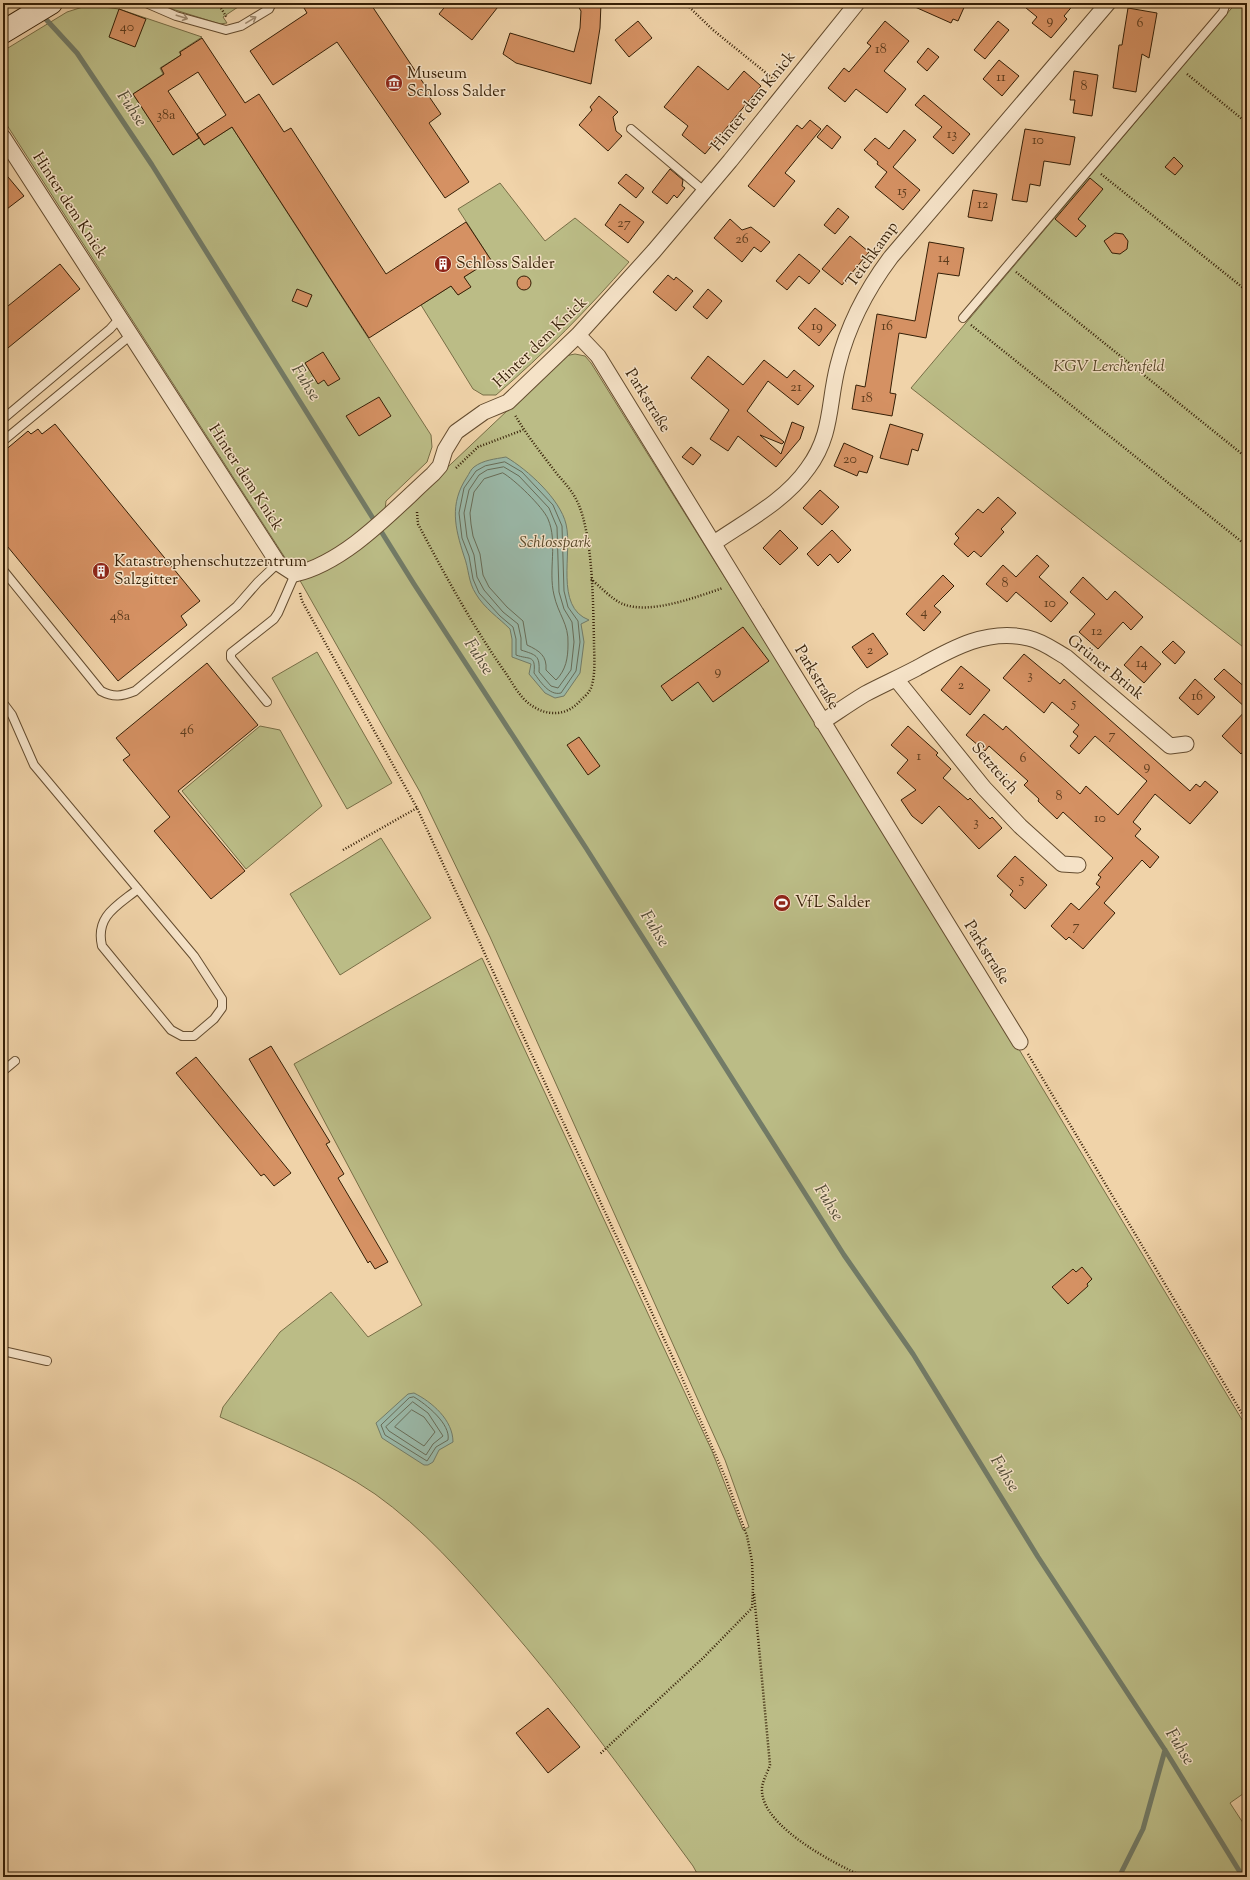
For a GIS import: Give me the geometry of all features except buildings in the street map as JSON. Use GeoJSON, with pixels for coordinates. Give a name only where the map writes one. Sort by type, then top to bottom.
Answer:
{"type":"FeatureCollection","features":[{"type":"Feature","properties":{"kind":"main road"},"geometry":{"type":"LineString","coordinates":[[3,32],[42,8]]}},
{"type":"Feature","properties":{"kind":"street","name":"Hinter dem Knick"},"geometry":{"type":"LineString","coordinates":[[3,137],[278,563],[294,574],[312,570],[352,545],[370,531],[440,466],[444,450],[456,432],[484,412],[508,402],[578,334],[654,251],[857,3]]}},
{"type":"Feature","properties":{"kind":"street","name":"Teichkamp"},"geometry":{"type":"LineString","coordinates":[[714,543],[781,497],[795,485],[808,468],[826,435],[837,366],[843,346],[860,305],[869,288],[891,257],[1108,3]]}},
{"type":"Feature","properties":{"kind":"street","name":"Parkstraße"},"geometry":{"type":"LineString","coordinates":[[578,334],[598,356],[1020,1042]]}},
{"type":"Feature","properties":{"kind":"street","name":"Grüner Brink"},"geometry":{"type":"LineString","coordinates":[[822,722],[865,695],[948,650],[968,642],[988,637],[1028,638],[1047,646],[1066,657],[1170,746],[1186,744]]}},
{"type":"Feature","properties":{"kind":"street","name":"Setzteich"},"geometry":{"type":"LineString","coordinates":[[896,679],[984,788],[1020,826],[1062,864],[1078,865]]}},
{"type":"Feature","properties":{"kind":"lane"},"geometry":{"type":"LineString","coordinates":[[146,3],[176,16],[226,30],[241,26],[269,9],[272,3]]}},
{"type":"Feature","properties":{"kind":"lane"},"geometry":{"type":"LineString","coordinates":[[963,318],[1223,12],[1226,3]]}},
{"type":"Feature","properties":{"kind":"lane"},"geometry":{"type":"LineString","coordinates":[[631,129],[704,191]]}},
{"type":"Feature","properties":{"kind":"lane"},"geometry":{"type":"LineString","coordinates":[[3,419],[110,329],[120,318]]}},
{"type":"Feature","properties":{"kind":"lane"},"geometry":{"type":"LineString","coordinates":[[3,441],[131,335]]}},
{"type":"Feature","properties":{"kind":"lane"},"geometry":{"type":"LineString","coordinates":[[3,570],[101,691],[111,696],[122,696],[135,691],[237,606],[258,582],[278,563]]}},
{"type":"Feature","properties":{"kind":"lane"},"geometry":{"type":"LineString","coordinates":[[267,702],[230,658],[231,653],[274,619],[278,613],[294,574]]}},
{"type":"Feature","properties":{"kind":"lane"},"geometry":{"type":"LineString","coordinates":[[3,703],[12,715],[34,765],[138,889],[194,956],[222,999],[222,1008],[214,1019],[194,1036],[182,1036],[171,1030],[102,946],[100,934],[102,923],[110,912],[138,889]]}},
{"type":"Feature","properties":{"kind":"lane"},"geometry":{"type":"LineString","coordinates":[[3,1071],[15,1061]]}},
{"type":"Feature","properties":{"kind":"lane"},"geometry":{"type":"LineString","coordinates":[[3,1351],[48,1361]]}},
{"type":"Feature","properties":{"kind":"path"},"geometry":{"type":"LineString","coordinates":[[685,3],[712,30],[775,80]]}},
{"type":"Feature","properties":{"kind":"path"},"geometry":{"type":"LineString","coordinates":[[1177,66],[1247,123]]}},
{"type":"Feature","properties":{"kind":"path"},"geometry":{"type":"LineString","coordinates":[[1092,166],[1247,292]]}},
{"type":"Feature","properties":{"kind":"path"},"geometry":{"type":"LineString","coordinates":[[1008,265],[1247,458]]}},
{"type":"Feature","properties":{"kind":"path"},"geometry":{"type":"LineString","coordinates":[[963,318],[1247,546]]}},
{"type":"Feature","properties":{"kind":"path"},"geometry":{"type":"LineString","coordinates":[[420,506],[417,512],[418,524],[455,594],[482,639],[529,704],[544,712],[560,714],[576,707],[590,690],[594,676],[591,579],[585,526],[578,503],[569,489],[523,430],[508,402]]}},
{"type":"Feature","properties":{"kind":"path"},"geometry":{"type":"LineString","coordinates":[[455,469],[478,447],[523,430]]}},
{"type":"Feature","properties":{"kind":"path"},"geometry":{"type":"LineString","coordinates":[[294,574],[302,601],[417,808],[679,1371],[726,1479],[747,1536],[752,1561],[753,1588],[770,1765],[762,1791],[767,1811],[776,1822],[792,1836],[851,1871],[864,1877]]}},
{"type":"Feature","properties":{"kind":"path"},"geometry":{"type":"LineString","coordinates":[[591,579],[622,604],[640,607],[660,606],[686,600],[738,582]]}},
{"type":"Feature","properties":{"kind":"path"},"geometry":{"type":"LineString","coordinates":[[344,850],[417,808]]}},
{"type":"Feature","properties":{"kind":"path"},"geometry":{"type":"LineString","coordinates":[[1020,1042],[1247,1422]]}},
{"type":"Feature","properties":{"kind":"path"},"geometry":{"type":"LineString","coordinates":[[600,1754],[752,1608],[753,1588]]}},
{"type":"Feature","properties":{"kind":"green space"},"geometry":{"type":"Polygon","coordinates":[[[153,3],[244,3],[223,17],[227,23],[220,24],[153,3]]]}},
{"type":"Feature","properties":{"kind":"green space","name":"KGV Lerchenfeld"},"geometry":{"type":"Polygon","coordinates":[[[1236,3],[1247,3],[1247,650],[911,388],[1236,3]]]}},
{"type":"Feature","properties":{"kind":"green space"},"geometry":{"type":"Polygon","coordinates":[[[89,5],[119,9],[202,37],[179,52],[181,55],[160,68],[163,74],[133,94],[173,155],[199,138],[204,145],[232,127],[431,435],[432,447],[427,462],[386,501],[385,510],[370,524],[326,555],[303,566],[289,564],[3,119],[3,51],[67,12],[89,5]]]}},
{"type":"Feature","properties":{"kind":"green space"},"geometry":{"type":"Polygon","coordinates":[[[500,183],[545,241],[575,218],[629,262],[598,297],[531,364],[496,395],[483,395],[473,389],[421,305],[451,286],[458,295],[470,287],[464,277],[491,260],[458,209],[500,183]]]}},
{"type":"Feature","properties":{"kind":"green space","name":"Schlosspark"},"geometry":{"type":"Polygon","coordinates":[[[575,354],[585,356],[591,363],[1017,1046],[1247,1428],[1247,1791],[1230,1803],[1247,1829],[1247,1877],[699,1877],[693,1866],[576,1709],[527,1648],[442,1552],[393,1507],[357,1482],[319,1461],[220,1417],[223,1407],[280,1332],[331,1292],[368,1337],[422,1305],[294,1064],[482,958],[712,1451],[743,1530],[749,1527],[725,1460],[490,937],[420,792],[298,577],[377,534],[565,356],[575,354]]]}},
{"type":"Feature","properties":{"kind":"green space"},"geometry":{"type":"Polygon","coordinates":[[[317,652],[392,783],[347,809],[272,678],[317,652]]]}},
{"type":"Feature","properties":{"kind":"green space"},"geometry":{"type":"Polygon","coordinates":[[[260,726],[280,730],[322,806],[246,869],[182,791],[260,726]]]}},
{"type":"Feature","properties":{"kind":"green space"},"geometry":{"type":"Polygon","coordinates":[[[381,838],[431,918],[340,975],[290,894],[381,838]]]}},
{"type":"Feature","properties":{"kind":"water"},"geometry":{"type":"Polygon","coordinates":[[[506,457],[524,469],[542,486],[563,514],[566,524],[568,536],[568,591],[572,603],[578,613],[589,620],[581,624],[584,642],[580,673],[564,696],[555,698],[545,693],[529,674],[531,664],[512,657],[512,639],[510,629],[483,604],[473,589],[458,536],[455,516],[456,506],[461,487],[470,472],[474,467],[481,463],[506,457]]]}},
{"type":"Feature","properties":{"kind":"water"},"geometry":{"type":"Polygon","coordinates":[[[414,1393],[428,1401],[440,1413],[449,1426],[452,1434],[453,1442],[439,1450],[433,1462],[428,1465],[424,1465],[382,1438],[376,1423],[408,1394],[414,1393]]]}},
{"type":"Feature","properties":{"kind":"waterway","name":"Fuhse"},"geometry":{"type":"LineString","coordinates":[[42,15],[77,53],[152,165],[414,584],[586,848],[844,1255],[913,1354],[1038,1557],[1165,1750],[1243,1877]]}},
{"type":"Feature","properties":{"kind":"waterway"},"geometry":{"type":"LineString","coordinates":[[1119,1877],[1143,1829],[1165,1750]]}},
{"type":"Feature","properties":{"kind":"place","name":"Museum Schloss Salder"},"geometry":{"type":"Point","coordinates":[394,83]}},
{"type":"Feature","properties":{"kind":"place","name":"Schloss Salder"},"geometry":{"type":"Point","coordinates":[443,264]}},
{"type":"Feature","properties":{"kind":"place","name":"Katastrophenschutzzentrum Salzgitter"},"geometry":{"type":"Point","coordinates":[101,571]}},
{"type":"Feature","properties":{"kind":"place","name":"VfL Salder"},"geometry":{"type":"Point","coordinates":[782,903]}}]}
